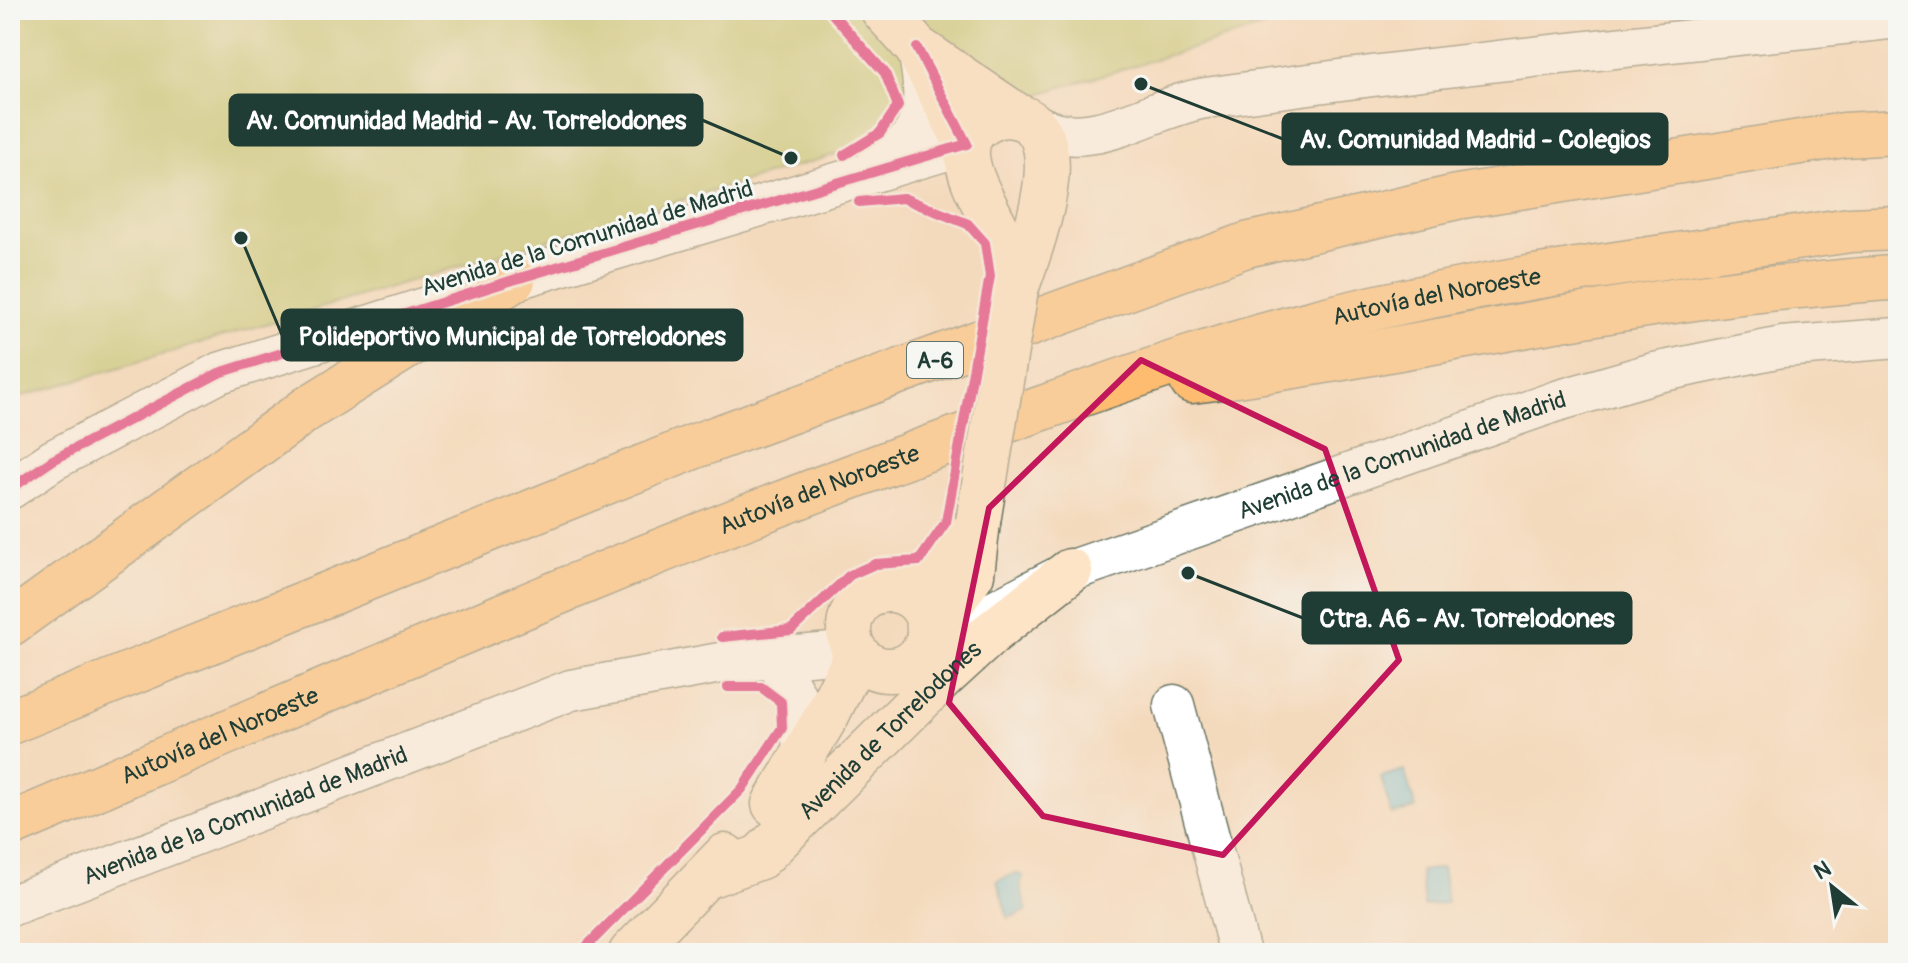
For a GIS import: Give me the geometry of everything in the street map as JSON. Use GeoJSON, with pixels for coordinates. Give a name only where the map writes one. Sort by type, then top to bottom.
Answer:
{"type":"FeatureCollection","features":[{"type":"Feature","properties":{"kind":"highway","name":"A-6"},"geometry":{"type":"LineString","coordinates":[[10,722],[683,451],[1246,245],[1457,197],[1844,135],[1898,132]]}},
{"type":"Feature","properties":{"kind":"highway","name":"Autovía del Noroeste"},"geometry":{"type":"LineString","coordinates":[[10,825],[595,576],[886,463],[1078,396],[1311,323],[1523,280],[1850,230],[1898,228]]}},
{"type":"Feature","properties":{"kind":"highway"},"geometry":{"type":"LineString","coordinates":[[1078,396],[1311,366],[1534,322],[1711,295],[1898,278]]}},
{"type":"Feature","properties":{"kind":"highway"},"geometry":{"type":"LineString","coordinates":[[10,624],[342,385],[513,280]]}},
{"type":"Feature","properties":{"kind":"main road"},"geometry":{"type":"LineString","coordinates":[[883,10],[917,48],[967,144],[968,171],[1019,234]]}},
{"type":"Feature","properties":{"kind":"main road"},"geometry":{"type":"LineString","coordinates":[[917,48],[1025,119],[1044,139],[1048,157],[1019,234]]}},
{"type":"Feature","properties":{"kind":"main road","name":"Avenida de la Comunidad de Madrid"},"geometry":{"type":"LineString","coordinates":[[967,144],[972,134],[990,119],[1025,119]]}},
{"type":"Feature","properties":{"kind":"main road","name":"Avenida de Torrelodones"},"geometry":{"type":"LineString","coordinates":[[631,953],[774,804],[845,743],[894,694],[972,574],[1016,289],[1019,234]]}},
{"type":"Feature","properties":{"kind":"main road"},"geometry":{"type":"LineString","coordinates":[[901,591],[920,603],[926,613],[925,646],[900,669],[884,670],[869,664],[856,652],[849,628],[858,606],[877,592],[901,591],[926,581],[978,522]]}},
{"type":"Feature","properties":{"kind":"main road","name":"Avenida de Torrelodones"},"geometry":{"type":"LineString","coordinates":[[705,877],[760,857],[943,677],[1070,571]]}},
{"type":"Feature","properties":{"kind":"main road","name":"Avenida de Torrelodones"},"geometry":{"type":"LineString","coordinates":[[774,804],[803,758],[856,652]]}},
{"type":"Feature","properties":{"kind":"street"},"geometry":{"type":"LineString","coordinates":[[1025,119],[1061,136],[1083,136],[1200,99],[1454,66],[1898,18]]}},
{"type":"Feature","properties":{"kind":"street"},"geometry":{"type":"LineString","coordinates":[[852,179],[899,153],[918,128],[926,93],[917,48]]}},
{"type":"Feature","properties":{"kind":"street","name":"Avenida de la Comunidad de Madrid"},"geometry":{"type":"LineString","coordinates":[[10,489],[53,460],[219,373],[513,280],[967,144]]}},
{"type":"Feature","properties":{"kind":"street","name":"Avenida de la Comunidad de Madrid"},"geometry":{"type":"LineString","coordinates":[[925,646],[1070,571],[1557,401],[1654,373],[1782,347],[1898,338]]}},
{"type":"Feature","properties":{"kind":"street","name":"Avenida de la Comunidad de Madrid"},"geometry":{"type":"LineString","coordinates":[[10,906],[571,690],[775,657],[856,652]]}},
{"type":"Feature","properties":{"kind":"street"},"geometry":{"type":"LineString","coordinates":[[775,657],[801,706],[803,758]]}},
{"type":"Feature","properties":{"kind":"street"},"geometry":{"type":"LineString","coordinates":[[1174,705],[1240,953]]}},
{"type":"Feature","properties":{"kind":"highlighted area"},"geometry":{"type":"Polygon","coordinates":[[[1141,360],[1325,449],[1399,660],[1223,855],[1043,816],[949,703],[989,508],[1141,360]]]}},
{"type":"Feature","properties":{"kind":"green space"},"geometry":{"type":"Polygon","coordinates":[[[10,10],[1321,10],[10,400],[10,10]]]}},
{"type":"Feature","properties":{"kind":"water"},"geometry":{"type":"Polygon","coordinates":[[[1404,770],[1416,808],[1392,815],[1381,777],[1404,770]]]}},
{"type":"Feature","properties":{"kind":"water"},"geometry":{"type":"Polygon","coordinates":[[[1442,868],[1447,903],[1424,906],[1420,871],[1442,868]]]}},
{"type":"Feature","properties":{"kind":"water"},"geometry":{"type":"Polygon","coordinates":[[[1016,873],[1023,876],[1020,885],[1027,911],[1008,918],[997,881],[1016,873]]]}},
{"type":"Feature","properties":{"kind":"cycle path"},"geometry":{"type":"LineString","coordinates":[[829,10],[885,73],[898,106],[880,133],[844,155]]}},
{"type":"Feature","properties":{"kind":"cycle path"},"geometry":{"type":"LineString","coordinates":[[10,489],[53,460],[219,373],[513,280],[967,144],[917,48]]}},
{"type":"Feature","properties":{"kind":"cycle path"},"geometry":{"type":"LineString","coordinates":[[722,637],[791,630],[850,575],[875,564],[919,561],[946,522],[990,276],[985,243],[968,224],[903,198],[859,202]]}},
{"type":"Feature","properties":{"kind":"cycle path"},"geometry":{"type":"LineString","coordinates":[[580,953],[742,789],[782,728],[781,702],[761,687],[728,687]]}},
{"type":"Feature","properties":{"kind":"place","name":"Av. Comunidad Madrid - Colegios"},"geometry":{"type":"Point","coordinates":[1141,84]}},
{"type":"Feature","properties":{"kind":"place","name":"Av. Comunidad Madrid - Av. Torrelodones"},"geometry":{"type":"Point","coordinates":[791,158]}},
{"type":"Feature","properties":{"kind":"place","name":"Polideportivo Municipal de Torrelodones"},"geometry":{"type":"Point","coordinates":[241,238]}},
{"type":"Feature","properties":{"kind":"place","name":"Ctra. A6 - Av. Torrelodones"},"geometry":{"type":"Point","coordinates":[1188,573]}}]}
